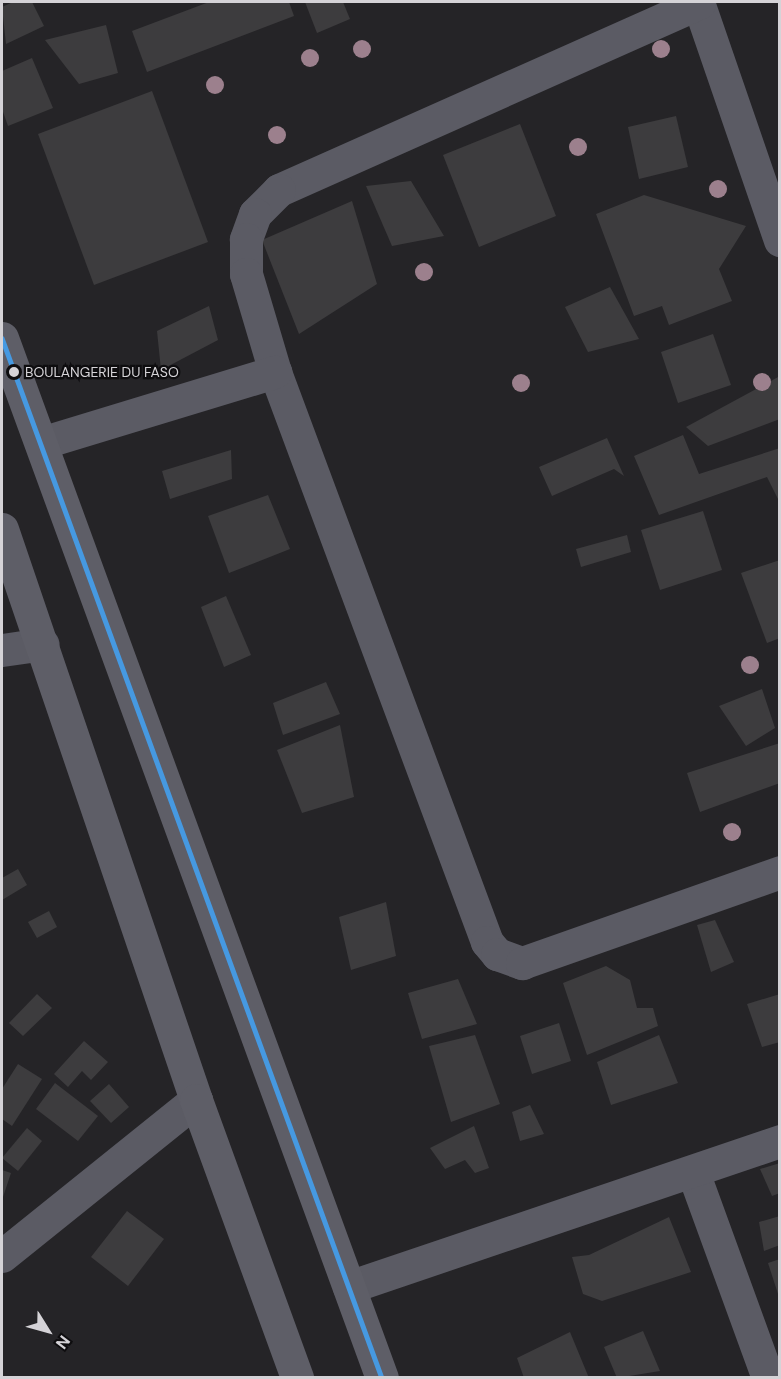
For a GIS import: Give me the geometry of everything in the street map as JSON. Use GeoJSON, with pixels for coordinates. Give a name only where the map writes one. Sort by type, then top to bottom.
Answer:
{"type":"FeatureCollection","features":[{"type":"Feature","properties":{"kind":"main road"},"geometry":{"type":"LineString","coordinates":[[2,338],[382,1377]]}},
{"type":"Feature","properties":{"kind":"main road"},"geometry":{"type":"LineString","coordinates":[[2,529],[44,644],[196,1100],[297,1377]]}},
{"type":"Feature","properties":{"kind":"street"},"geometry":{"type":"LineString","coordinates":[[780,240],[699,2],[279,190],[255,214],[246,238],[246,274],[275,372],[487,942],[497,954],[522,963],[780,872]]}},
{"type":"Feature","properties":{"kind":"street"},"geometry":{"type":"LineString","coordinates":[[41,443],[275,372]]}},
{"type":"Feature","properties":{"kind":"street"},"geometry":{"type":"LineString","coordinates":[[2,650],[44,644]]}},
{"type":"Feature","properties":{"kind":"street"},"geometry":{"type":"LineString","coordinates":[[2,1256],[196,1100]]}},
{"type":"Feature","properties":{"kind":"street"},"geometry":{"type":"LineString","coordinates":[[349,1287],[780,1141]]}},
{"type":"Feature","properties":{"kind":"street"},"geometry":{"type":"LineString","coordinates":[[693,1172],[768,1377]]}},
{"type":"Feature","properties":{"kind":"building"},"geometry":{"type":"Polygon","coordinates":[[[13,2],[32,2],[44,26],[6,44],[2,7],[13,2]]]}},
{"type":"Feature","properties":{"kind":"building"},"geometry":{"type":"Polygon","coordinates":[[[209,2],[289,2],[294,16],[147,72],[132,31],[209,2]]]}},
{"type":"Feature","properties":{"kind":"building"},"geometry":{"type":"Polygon","coordinates":[[[305,2],[343,2],[350,19],[317,33],[305,2]]]}},
{"type":"Feature","properties":{"kind":"building"},"geometry":{"type":"Polygon","coordinates":[[[106,25],[118,73],[79,84],[45,40],[106,25]]]}},
{"type":"Feature","properties":{"kind":"building"},"geometry":{"type":"Polygon","coordinates":[[[32,58],[53,108],[8,126],[2,109],[2,71],[32,58]]]}},
{"type":"Feature","properties":{"kind":"building"},"geometry":{"type":"Polygon","coordinates":[[[152,91],[208,242],[94,285],[38,134],[152,91]]]}},
{"type":"Feature","properties":{"kind":"building"},"geometry":{"type":"Polygon","coordinates":[[[676,116],[688,167],[639,179],[628,127],[676,116]]]}},
{"type":"Feature","properties":{"kind":"building"},"geometry":{"type":"Polygon","coordinates":[[[520,124],[556,216],[479,247],[443,155],[520,124]]]}},
{"type":"Feature","properties":{"kind":"building"},"geometry":{"type":"Polygon","coordinates":[[[411,181],[444,236],[392,246],[366,186],[411,181]]]}},
{"type":"Feature","properties":{"kind":"building"},"geometry":{"type":"Polygon","coordinates":[[[644,195],[746,226],[719,269],[732,301],[669,325],[662,306],[634,316],[596,214],[644,195]]]}},
{"type":"Feature","properties":{"kind":"building"},"geometry":{"type":"Polygon","coordinates":[[[352,201],[377,284],[299,334],[262,240],[352,201]]]}},
{"type":"Feature","properties":{"kind":"building"},"geometry":{"type":"Polygon","coordinates":[[[610,287],[639,339],[588,352],[565,307],[610,287]]]}},
{"type":"Feature","properties":{"kind":"building"},"geometry":{"type":"Polygon","coordinates":[[[209,306],[218,340],[161,370],[157,331],[209,306]]]}},
{"type":"Feature","properties":{"kind":"building"},"geometry":{"type":"Polygon","coordinates":[[[713,334],[731,385],[678,403],[661,352],[713,334]]]}},
{"type":"Feature","properties":{"kind":"building"},"geometry":{"type":"Polygon","coordinates":[[[780,376],[780,419],[708,446],[686,427],[780,376]]]}},
{"type":"Feature","properties":{"kind":"building"},"geometry":{"type":"Polygon","coordinates":[[[683,435],[699,474],[780,448],[780,503],[767,477],[659,515],[634,456],[683,435]]]}},
{"type":"Feature","properties":{"kind":"building"},"geometry":{"type":"Polygon","coordinates":[[[607,438],[624,476],[614,469],[552,496],[539,467],[607,438]]]}},
{"type":"Feature","properties":{"kind":"building"},"geometry":{"type":"Polygon","coordinates":[[[231,450],[232,479],[170,499],[162,471],[231,450]]]}},
{"type":"Feature","properties":{"kind":"building"},"geometry":{"type":"Polygon","coordinates":[[[268,495],[290,549],[229,573],[208,516],[268,495]]]}},
{"type":"Feature","properties":{"kind":"building"},"geometry":{"type":"Polygon","coordinates":[[[703,511],[722,570],[660,590],[641,530],[703,511]]]}},
{"type":"Feature","properties":{"kind":"building"},"geometry":{"type":"Polygon","coordinates":[[[627,535],[631,552],[581,567],[576,549],[627,535]]]}},
{"type":"Feature","properties":{"kind":"building"},"geometry":{"type":"Polygon","coordinates":[[[780,560],[780,638],[767,643],[741,573],[780,560]]]}},
{"type":"Feature","properties":{"kind":"building"},"geometry":{"type":"Polygon","coordinates":[[[226,596],[251,655],[224,667],[201,607],[226,596]]]}},
{"type":"Feature","properties":{"kind":"building"},"geometry":{"type":"Polygon","coordinates":[[[326,682],[340,714],[283,735],[273,703],[326,682]]]}},
{"type":"Feature","properties":{"kind":"building"},"geometry":{"type":"Polygon","coordinates":[[[762,689],[775,728],[746,746],[719,706],[762,689]]]}},
{"type":"Feature","properties":{"kind":"building"},"geometry":{"type":"Polygon","coordinates":[[[340,725],[354,797],[302,813],[277,750],[340,725]]]}},
{"type":"Feature","properties":{"kind":"building"},"geometry":{"type":"Polygon","coordinates":[[[780,743],[780,783],[700,812],[687,773],[780,743]]]}},
{"type":"Feature","properties":{"kind":"building"},"geometry":{"type":"Polygon","coordinates":[[[18,869],[27,885],[2,900],[2,878],[18,869]]]}},
{"type":"Feature","properties":{"kind":"building"},"geometry":{"type":"Polygon","coordinates":[[[386,902],[396,956],[351,970],[339,917],[386,902]]]}},
{"type":"Feature","properties":{"kind":"building"},"geometry":{"type":"Polygon","coordinates":[[[49,911],[57,927],[37,938],[28,922],[49,911]]]}},
{"type":"Feature","properties":{"kind":"building"},"geometry":{"type":"Polygon","coordinates":[[[715,920],[734,962],[711,972],[697,925],[715,920]]]}},
{"type":"Feature","properties":{"kind":"building"},"geometry":{"type":"Polygon","coordinates":[[[606,966],[630,980],[637,1008],[653,1008],[658,1026],[587,1055],[563,983],[606,966]]]}},
{"type":"Feature","properties":{"kind":"building"},"geometry":{"type":"Polygon","coordinates":[[[458,979],[477,1024],[422,1039],[408,993],[458,979]]]}},
{"type":"Feature","properties":{"kind":"building"},"geometry":{"type":"Polygon","coordinates":[[[37,994],[52,1008],[23,1036],[9,1023],[37,994]]]}},
{"type":"Feature","properties":{"kind":"building"},"geometry":{"type":"Polygon","coordinates":[[[780,994],[780,1042],[762,1047],[747,1004],[780,994]]]}},
{"type":"Feature","properties":{"kind":"building"},"geometry":{"type":"Polygon","coordinates":[[[559,1023],[571,1061],[532,1074],[520,1036],[559,1023]]]}},
{"type":"Feature","properties":{"kind":"building"},"geometry":{"type":"Polygon","coordinates":[[[475,1035],[500,1104],[451,1122],[429,1046],[475,1035]]]}},
{"type":"Feature","properties":{"kind":"building"},"geometry":{"type":"Polygon","coordinates":[[[659,1035],[678,1083],[611,1105],[597,1062],[659,1035]]]}},
{"type":"Feature","properties":{"kind":"building"},"geometry":{"type":"Polygon","coordinates":[[[84,1041],[108,1062],[91,1080],[82,1071],[68,1087],[54,1074],[84,1041]]]}},
{"type":"Feature","properties":{"kind":"building"},"geometry":{"type":"Polygon","coordinates":[[[18,1064],[42,1079],[12,1126],[2,1119],[2,1089],[18,1064]]]}},
{"type":"Feature","properties":{"kind":"building"},"geometry":{"type":"Polygon","coordinates":[[[55,1083],[98,1116],[78,1141],[36,1109],[55,1083]]]}},
{"type":"Feature","properties":{"kind":"building"},"geometry":{"type":"Polygon","coordinates":[[[109,1084],[129,1107],[111,1123],[90,1101],[109,1084]]]}},
{"type":"Feature","properties":{"kind":"building"},"geometry":{"type":"Polygon","coordinates":[[[530,1105],[544,1134],[520,1141],[512,1112],[530,1105]]]}},
{"type":"Feature","properties":{"kind":"building"},"geometry":{"type":"Polygon","coordinates":[[[474,1126],[489,1168],[475,1173],[465,1160],[445,1169],[430,1148],[474,1126]]]}},
{"type":"Feature","properties":{"kind":"building"},"geometry":{"type":"Polygon","coordinates":[[[27,1128],[42,1141],[18,1171],[2,1158],[27,1128]]]}},
{"type":"Feature","properties":{"kind":"building"},"geometry":{"type":"Polygon","coordinates":[[[780,1163],[780,1193],[772,1196],[760,1169],[780,1163]]]}},
{"type":"Feature","properties":{"kind":"building"},"geometry":{"type":"Polygon","coordinates":[[[2,1170],[11,1173],[2,1200],[2,1170]]]}},
{"type":"Feature","properties":{"kind":"building"},"geometry":{"type":"Polygon","coordinates":[[[127,1211],[164,1239],[128,1286],[91,1257],[127,1211]]]}},
{"type":"Feature","properties":{"kind":"building"},"geometry":{"type":"Polygon","coordinates":[[[780,1216],[780,1245],[764,1251],[759,1222],[780,1216]]]}},
{"type":"Feature","properties":{"kind":"building"},"geometry":{"type":"Polygon","coordinates":[[[669,1217],[691,1272],[602,1301],[583,1294],[572,1257],[589,1255],[669,1217]]]}},
{"type":"Feature","properties":{"kind":"building"},"geometry":{"type":"Polygon","coordinates":[[[780,1259],[780,1297],[779,1297],[768,1263],[780,1259]]]}},
{"type":"Feature","properties":{"kind":"building"},"geometry":{"type":"Polygon","coordinates":[[[643,1331],[660,1371],[617,1378],[604,1347],[643,1331]]]}},
{"type":"Feature","properties":{"kind":"building"},"geometry":{"type":"Polygon","coordinates":[[[570,1332],[589,1378],[524,1378],[517,1358],[570,1332]]]}},
{"type":"Feature","properties":{"kind":"transit line"},"geometry":{"type":"LineString","coordinates":[[2,338],[382,1378]]}},
{"type":"Feature","properties":{"kind":"place","name":"BOULANGERIE DU FASO"},"geometry":{"type":"Point","coordinates":[14,372]}}]}
